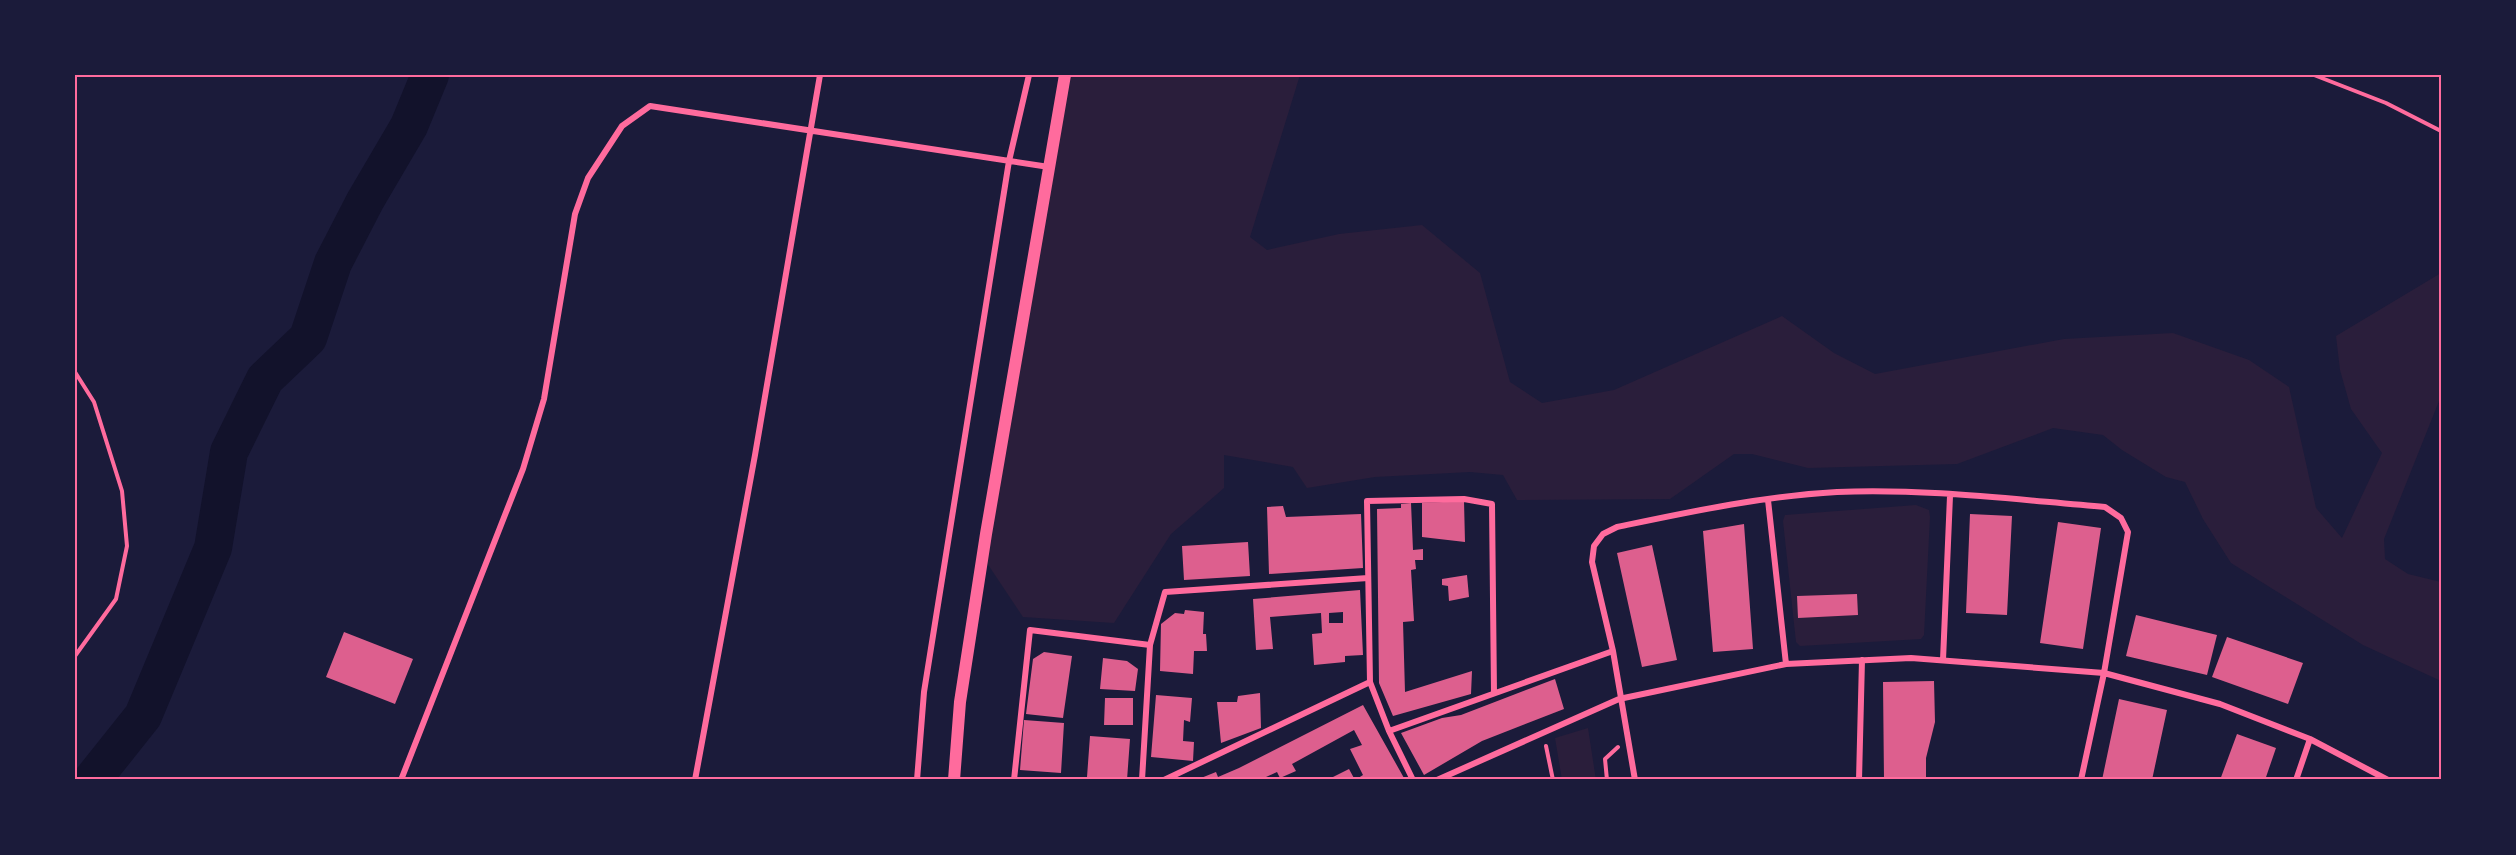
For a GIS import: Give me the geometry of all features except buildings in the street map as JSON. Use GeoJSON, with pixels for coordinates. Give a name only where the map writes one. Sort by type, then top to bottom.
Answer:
{"type":"FeatureCollection","features":[{"type":"Feature","properties":{"kind":"main road"},"geometry":{"type":"LineString","coordinates":[[954,780],[962,690],[1065,75]]}},
{"type":"Feature","properties":{"kind":"street"},"geometry":{"type":"LineString","coordinates":[[694,780],[755,455],[820,75]]}},
{"type":"Feature","properties":{"kind":"street"},"geometry":{"type":"LineString","coordinates":[[917,780],[924,693],[1009,161],[1029,75]]}},
{"type":"Feature","properties":{"kind":"street"},"geometry":{"type":"LineString","coordinates":[[401,780],[523,469],[544,399],[575,214],[588,178],[622,126],[650,106],[1049,167]]}},
{"type":"Feature","properties":{"kind":"street"},"geometry":{"type":"LineString","coordinates":[[1635,780],[1612,651],[1592,562],[1594,546],[1603,534],[1617,527],[1768,500],[1837,492],[1950,496],[2105,507],[2121,518],[2128,532],[2104,673],[2081,780]]}},
{"type":"Feature","properties":{"kind":"street"},"geometry":{"type":"LineString","coordinates":[[1942,660],[1950,496]]}},
{"type":"Feature","properties":{"kind":"street"},"geometry":{"type":"LineString","coordinates":[[1413,780],[1389,731],[1370,682],[1367,501],[1464,499],[1492,504],[1494,693]]}},
{"type":"Feature","properties":{"kind":"street"},"geometry":{"type":"LineString","coordinates":[[1768,500],[1786,664]]}},
{"type":"Feature","properties":{"kind":"street"},"geometry":{"type":"LineString","coordinates":[[1142,780],[1150,645],[1165,592],[1368,578]]}},
{"type":"Feature","properties":{"kind":"street"},"geometry":{"type":"LineString","coordinates":[[1014,780],[1030,630],[1150,645]]}},
{"type":"Feature","properties":{"kind":"street"},"geometry":{"type":"LineString","coordinates":[[1389,731],[1612,651]]}},
{"type":"Feature","properties":{"kind":"street"},"geometry":{"type":"LineString","coordinates":[[1859,780],[1862,660]]}},
{"type":"Feature","properties":{"kind":"street"},"geometry":{"type":"LineString","coordinates":[[1437,780],[1619,699],[1786,664],[1862,660],[1942,660],[2104,673],[2220,704],[2310,740],[2388,780]]}},
{"type":"Feature","properties":{"kind":"street"},"geometry":{"type":"LineString","coordinates":[[1164,780],[1370,682]]}},
{"type":"Feature","properties":{"kind":"street"},"geometry":{"type":"LineString","coordinates":[[2296,780],[2310,740]]}},
{"type":"Feature","properties":{"kind":"path"},"geometry":{"type":"LineString","coordinates":[[2314,75],[2386,104],[2441,131]]}},
{"type":"Feature","properties":{"kind":"path"},"geometry":{"type":"LineString","coordinates":[[75,372],[94,402],[122,491],[127,546],[116,599],[75,656]]}},
{"type":"Feature","properties":{"kind":"path"},"geometry":{"type":"LineString","coordinates":[[1543,733],[1553,780]]}},
{"type":"Feature","properties":{"kind":"path"},"geometry":{"type":"LineString","coordinates":[[1607,780],[1605,759],[1627,739]]}},
{"type":"Feature","properties":{"kind":"shaded area"},"geometry":{"type":"Polygon","coordinates":[[[1066,75],[1300,75],[1250,237],[1267,250],[1339,234],[1422,225],[1480,273],[1510,382],[1542,403],[1614,390],[1782,316],[1834,353],[1875,374],[2064,339],[2173,333],[2249,360],[2289,387],[2316,508],[2342,538],[2382,453],[2351,409],[2340,370],[2336,336],[2441,273],[2441,396],[2384,539],[2385,559],[2408,574],[2441,582],[2441,681],[2363,645],[2231,563],[2203,519],[2185,482],[2166,477],[2122,450],[2103,435],[2053,428],[1957,464],[1808,468],[1752,454],[1734,454],[1670,499],[1517,500],[1503,475],[1470,472],[1375,477],[1307,488],[1293,467],[1224,455],[1224,488],[1171,534],[1114,623],[1023,617],[983,557],[1066,75]]]}},
{"type":"Feature","properties":{"kind":"shaded area"},"geometry":{"type":"Polygon","coordinates":[[[1916,505],[1929,510],[1930,517],[1924,635],[1921,639],[1800,646],[1796,642],[1783,521],[1785,515],[1916,505]]]}},
{"type":"Feature","properties":{"kind":"shaded area"},"geometry":{"type":"Polygon","coordinates":[[[1588,728],[1596,780],[1562,780],[1555,738],[1588,728]]]}},
{"type":"Feature","properties":{"kind":"waterway"},"geometry":{"type":"LineString","coordinates":[[92,780],[143,716],[213,548],[229,452],[265,379],[308,338],[333,263],[365,201],[409,126],[430,75]]}}]}
